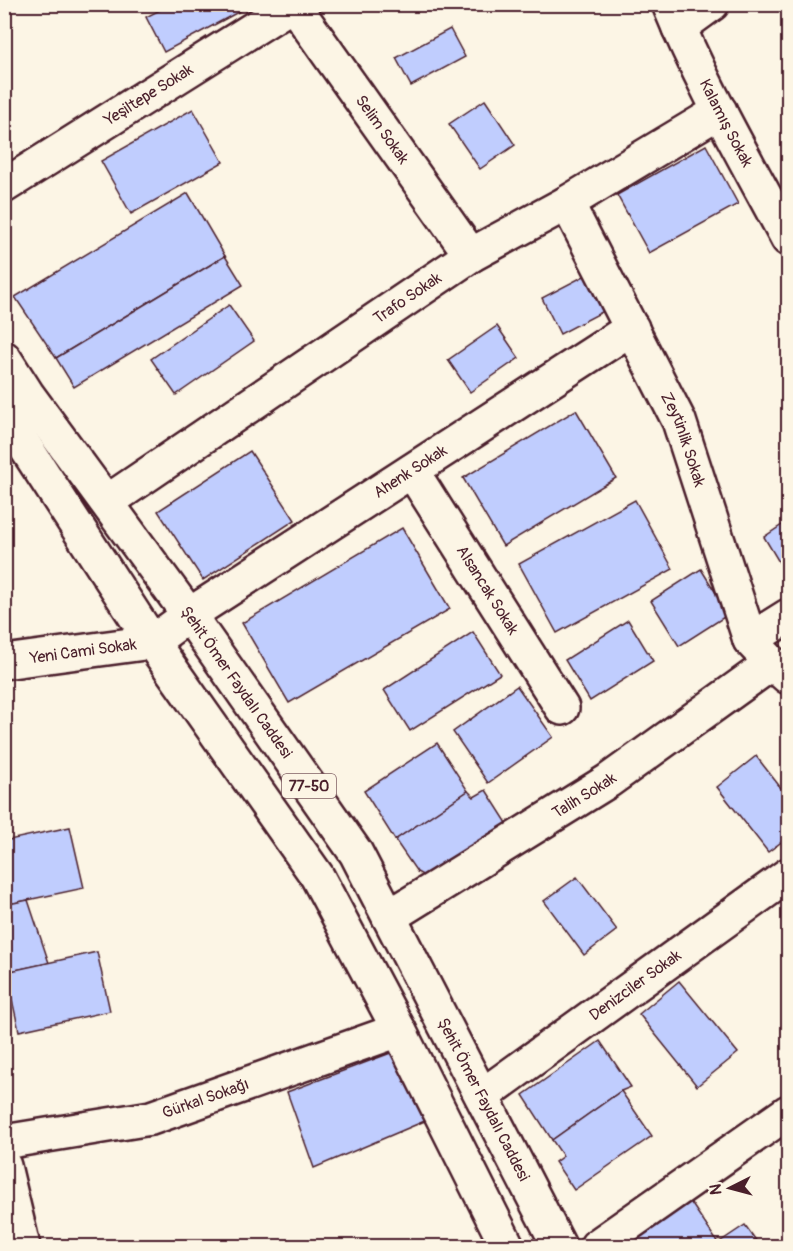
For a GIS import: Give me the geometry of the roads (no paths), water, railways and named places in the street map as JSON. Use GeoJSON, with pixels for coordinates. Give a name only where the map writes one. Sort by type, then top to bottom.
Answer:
{"type":"FeatureCollection","features":[{"type":"Feature","properties":{"kind":"street","name":"Yeşiltepe Sokak"},"geometry":{"type":"LineString","coordinates":[[4,186],[293,4]]}},
{"type":"Feature","properties":{"kind":"street","name":"Selim Sokak"},"geometry":{"type":"LineString","coordinates":[[293,4],[471,255]]}},
{"type":"Feature","properties":{"kind":"street"},"geometry":{"type":"LineString","coordinates":[[674,16],[712,4]]}},
{"type":"Feature","properties":{"kind":"street","name":"Kalamış Sokak"},"geometry":{"type":"LineString","coordinates":[[674,16],[720,111],[789,239]]}},
{"type":"Feature","properties":{"kind":"street","name":"Trafo Sokak"},"geometry":{"type":"LineString","coordinates":[[107,502],[471,255],[567,203],[720,111]]}},
{"type":"Feature","properties":{"kind":"street","name":"Zeytinlik Sokak"},"geometry":{"type":"LineString","coordinates":[[567,203],[679,421],[750,639],[780,670]]}},
{"type":"Feature","properties":{"kind":"street","name":"Ahenk Sokak"},"geometry":{"type":"LineString","coordinates":[[189,615],[632,328]]}},
{"type":"Feature","properties":{"kind":"street","name":"Şehit Ömer Faydalı Caddesi"},"geometry":{"type":"LineString","coordinates":[[4,358],[27,394],[189,615],[356,853],[560,1246]]}},
{"type":"Feature","properties":{"kind":"street","name":"77-50"},"geometry":{"type":"LineString","coordinates":[[4,414],[152,642],[317,876],[399,1030],[507,1246]]}},
{"type":"Feature","properties":{"kind":"street","name":"Alsancak Sokak"},"geometry":{"type":"LineString","coordinates":[[412,471],[562,708]]}},
{"type":"Feature","properties":{"kind":"street","name":"Yeni Cami Sokak"},"geometry":{"type":"LineString","coordinates":[[4,662],[152,642],[189,615]]}},
{"type":"Feature","properties":{"kind":"street"},"geometry":{"type":"LineString","coordinates":[[750,639],[789,616]]}},
{"type":"Feature","properties":{"kind":"street","name":"Talih Sokak"},"geometry":{"type":"LineString","coordinates":[[389,917],[608,781],[780,670]]}},
{"type":"Feature","properties":{"kind":"street","name":"Denizciler Sokak"},"geometry":{"type":"LineString","coordinates":[[482,1096],[789,875]]}},
{"type":"Feature","properties":{"kind":"street","name":"Gürkal Sokağı"},"geometry":{"type":"LineString","coordinates":[[4,1142],[151,1118],[399,1030]]}},
{"type":"Feature","properties":{"kind":"street"},"geometry":{"type":"LineString","coordinates":[[597,1246],[789,1112]]}},
{"type":"Feature","properties":{"kind":"street"},"geometry":{"type":"LineString","coordinates":[[4,1166],[23,1246]]}}]}
